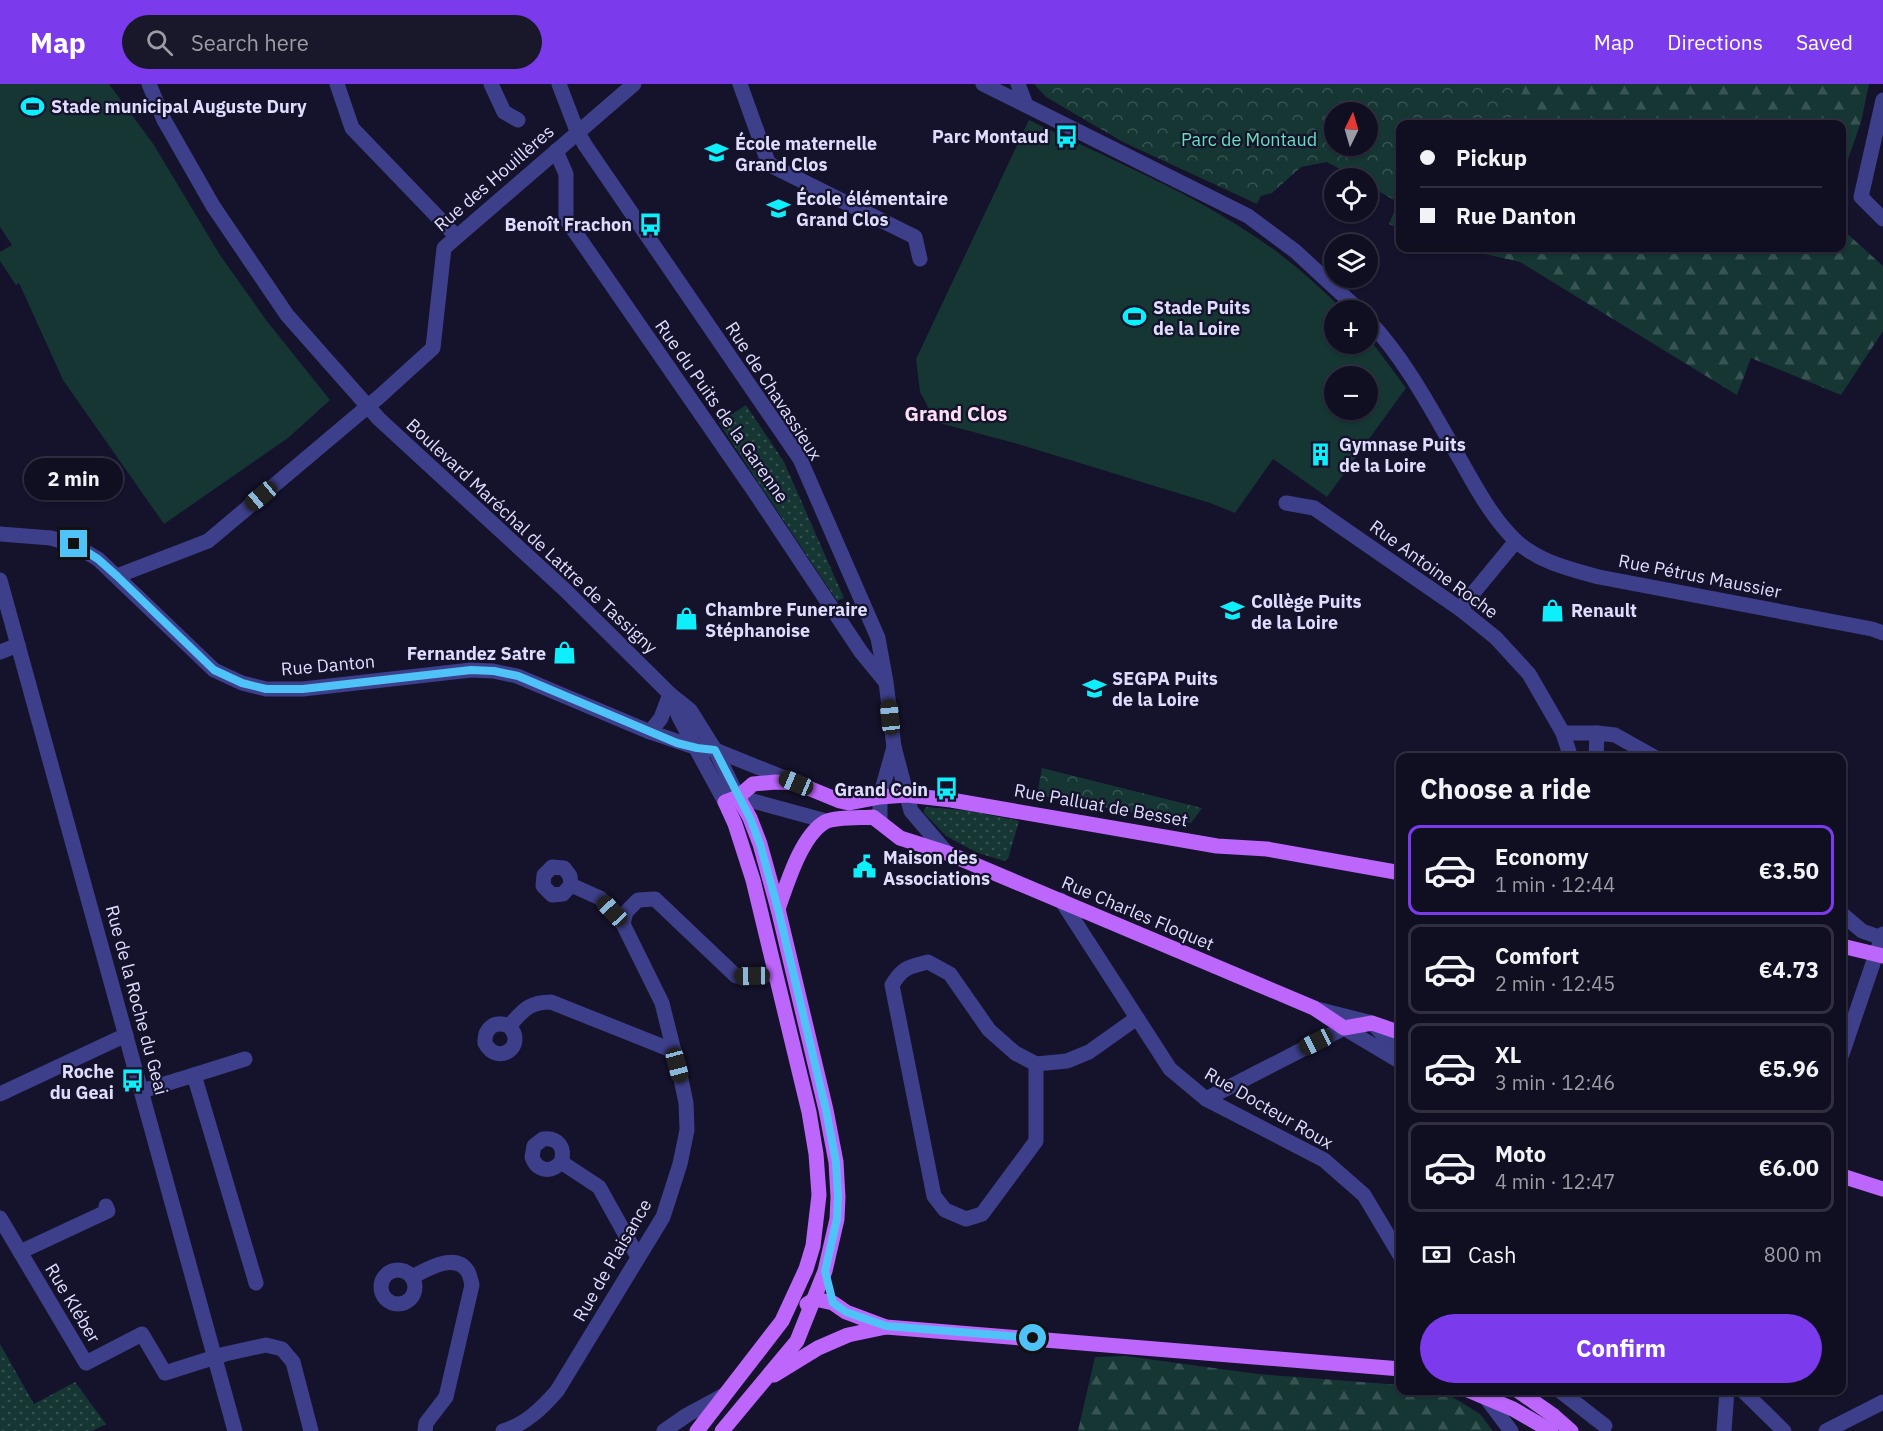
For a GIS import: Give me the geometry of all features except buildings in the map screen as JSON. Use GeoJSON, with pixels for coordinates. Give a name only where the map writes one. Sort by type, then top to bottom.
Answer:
{"type":"FeatureCollection","features":[{"type":"Feature","properties":{"kind":"main road","name":"Rue Palluat de Besset"},"geometry":{"type":"LineString","coordinates":[[796,783],[849,803],[879,797],[907,795],[1014,810],[1217,846],[1267,849],[1396,872]]}},
{"type":"Feature","properties":{"kind":"main road"},"geometry":{"type":"LineString","coordinates":[[732,799],[753,784],[796,783]]}},
{"type":"Feature","properties":{"kind":"main road","name":"Boulevard Maréchal de Lattre de Tassigny"},"geometry":{"type":"LineString","coordinates":[[722,1431],[797,1341],[825,1271],[837,1219],[838,1197],[836,1162],[826,1110],[778,909],[760,844],[750,818],[732,799]]}},
{"type":"Feature","properties":{"kind":"main road","name":"Boulevard Maréchal de Lattre de Tassigny"},"geometry":{"type":"LineString","coordinates":[[732,799],[735,824],[753,880],[809,1112],[816,1154],[819,1195],[813,1246],[806,1269],[782,1321]]}},
{"type":"Feature","properties":{"kind":"main road"},"geometry":{"type":"LineString","coordinates":[[778,909],[794,863],[807,841],[826,821],[873,817],[880,821]]}},
{"type":"Feature","properties":{"kind":"main road","name":"Rue Charles Floquet"},"geometry":{"type":"LineString","coordinates":[[880,821],[900,838],[947,853],[1314,1008],[1344,1028]]}},
{"type":"Feature","properties":{"kind":"main road"},"geometry":{"type":"LineString","coordinates":[[1846,947],[1879,955]]}},
{"type":"Feature","properties":{"kind":"main road"},"geometry":{"type":"LineString","coordinates":[[1344,1028],[1372,1023],[1396,1031]]}},
{"type":"Feature","properties":{"kind":"main road"},"geometry":{"type":"LineString","coordinates":[[1846,1177],[1883,1189]]}},
{"type":"Feature","properties":{"kind":"main road"},"geometry":{"type":"LineString","coordinates":[[825,1271],[833,1303]]}},
{"type":"Feature","properties":{"kind":"main road"},"geometry":{"type":"LineString","coordinates":[[697,1431],[782,1321],[815,1299],[833,1303],[846,1312],[886,1326],[1396,1369]]}},
{"type":"Feature","properties":{"kind":"main road"},"geometry":{"type":"LineString","coordinates":[[761,1383],[818,1347],[848,1335],[886,1326]]}},
{"type":"Feature","properties":{"kind":"main road"},"geometry":{"type":"LineString","coordinates":[[1485,1395],[1552,1431]]}},
{"type":"Feature","properties":{"kind":"main road"},"geometry":{"type":"LineString","coordinates":[[1524,1395],[1571,1431]]}},
{"type":"Feature","properties":{"kind":"street","name":"Boulevard Maréchal de Lattre de Tassigny"},"geometry":{"type":"LineString","coordinates":[[149,84],[164,120],[225,224],[287,315],[368,407],[565,590],[670,694],[690,710],[715,750],[732,799]]}},
{"type":"Feature","properties":{"kind":"street"},"geometry":{"type":"LineString","coordinates":[[336,84],[352,128],[456,236]]}},
{"type":"Feature","properties":{"kind":"street"},"geometry":{"type":"LineString","coordinates":[[492,84],[504,112],[518,120]]}},
{"type":"Feature","properties":{"kind":"street","name":"Rue de Chavassieux"},"geometry":{"type":"LineString","coordinates":[[559,84],[577,132],[800,459],[878,638],[894,747],[907,795]]}},
{"type":"Feature","properties":{"kind":"street","name":"Rue des Houillères"},"geometry":{"type":"LineString","coordinates":[[117,576],[208,540],[368,407],[433,348],[444,248],[634,84]]}},
{"type":"Feature","properties":{"kind":"street"},"geometry":{"type":"LineString","coordinates":[[740,84],[768,162],[915,237],[920,259]]}},
{"type":"Feature","properties":{"kind":"street"},"geometry":{"type":"LineString","coordinates":[[983,84],[1248,216],[1288,245],[1348,300]]}},
{"type":"Feature","properties":{"kind":"street"},"geometry":{"type":"LineString","coordinates":[[1018,84],[1026,105]]}},
{"type":"Feature","properties":{"kind":"street"},"geometry":{"type":"LineString","coordinates":[[1883,100],[1861,197],[1883,219]]}},
{"type":"Feature","properties":{"kind":"street","name":"Rue du Puits de la Garenne"},"geometry":{"type":"LineString","coordinates":[[556,151],[566,174],[566,219],[754,491],[861,652],[886,682]]}},
{"type":"Feature","properties":{"kind":"street","name":"Rue Pétrus Maussier"},"geometry":{"type":"LineString","coordinates":[[1378,332],[1404,365],[1487,506],[1516,541],[1531,551],[1559,566],[1599,577],[1883,633]]}},
{"type":"Feature","properties":{"kind":"street","name":"Rue Antoine Roche"},"geometry":{"type":"LineString","coordinates":[[1286,503],[1314,508],[1460,609],[1496,638],[1529,674],[1563,733],[1569,753]]}},
{"type":"Feature","properties":{"kind":"street","name":"Rue Danton"},"geometry":{"type":"LineString","coordinates":[[0,534],[51,538],[74,544],[98,559],[117,576],[214,670],[242,683],[266,689],[303,689],[471,670],[494,671],[518,676],[650,732],[697,748],[715,750],[796,783]]}},
{"type":"Feature","properties":{"kind":"street"},"geometry":{"type":"LineString","coordinates":[[1460,609],[1516,541]]}},
{"type":"Feature","properties":{"kind":"street","name":"Rue de la Roche du Geai"},"geometry":{"type":"LineString","coordinates":[[0,580],[235,1431]]}},
{"type":"Feature","properties":{"kind":"street"},"geometry":{"type":"LineString","coordinates":[[0,652],[18,645]]}},
{"type":"Feature","properties":{"kind":"street","name":"Boulevard Maréchal de Lattre de Tassigny"},"geometry":{"type":"LineString","coordinates":[[670,694],[679,717],[697,748],[732,799]]}},
{"type":"Feature","properties":{"kind":"street"},"geometry":{"type":"LineString","coordinates":[[650,732],[661,718],[670,694]]}},
{"type":"Feature","properties":{"kind":"street"},"geometry":{"type":"LineString","coordinates":[[1563,733],[1615,735],[1647,753]]}},
{"type":"Feature","properties":{"kind":"street"},"geometry":{"type":"LineString","coordinates":[[1596,753],[1597,733]]}},
{"type":"Feature","properties":{"kind":"street","name":"Rue de Chavassieux"},"geometry":{"type":"LineString","coordinates":[[880,821],[879,797],[894,747]]}},
{"type":"Feature","properties":{"kind":"street","name":"Rue Charles Floquet"},"geometry":{"type":"LineString","coordinates":[[907,795],[911,811],[947,853]]}},
{"type":"Feature","properties":{"kind":"street"},"geometry":{"type":"LineString","coordinates":[[732,799],[826,821]]}},
{"type":"Feature","properties":{"kind":"street","name":"Rue de Plaisance"},"geometry":{"type":"LineString","coordinates":[[503,1431],[511,1429],[537,1413],[557,1391],[663,1217],[676,1180],[687,1130],[686,1103],[662,1003],[623,924],[600,898],[571,885]]}},
{"type":"Feature","properties":{"kind":"street"},"geometry":{"type":"LineString","coordinates":[[623,924],[626,912],[633,903],[644,898],[655,899],[736,976],[775,974]]}},
{"type":"Feature","properties":{"kind":"street","name":"Rue Docteur Roux"},"geometry":{"type":"LineString","coordinates":[[1060,900],[1170,1069],[1206,1099],[1324,1160],[1364,1195],[1396,1249]]}},
{"type":"Feature","properties":{"kind":"street"},"geometry":{"type":"LineString","coordinates":[[1846,917],[1862,931],[1882,936],[1879,955],[1846,1043]]}},
{"type":"Feature","properties":{"kind":"street"},"geometry":{"type":"LineString","coordinates":[[1036,1064],[1036,1142],[982,1214],[966,1219],[945,1210],[934,1196],[892,985],[899,974],[906,968],[928,962],[950,975],[989,1030],[1015,1053],[1036,1064],[1067,1061],[1089,1052],[1137,1018]]}},
{"type":"Feature","properties":{"kind":"street"},"geometry":{"type":"LineString","coordinates":[[509,1026],[527,1007],[539,1002],[551,1002],[674,1051]]}},
{"type":"Feature","properties":{"kind":"street","name":"Rue Charles Floquet"},"geometry":{"type":"LineString","coordinates":[[1314,1008],[1372,1023]]}},
{"type":"Feature","properties":{"kind":"street"},"geometry":{"type":"LineString","coordinates":[[1372,1023],[1396,1049]]}},
{"type":"Feature","properties":{"kind":"street"},"geometry":{"type":"LineString","coordinates":[[1206,1099],[1344,1028],[1396,1059]]}},
{"type":"Feature","properties":{"kind":"street"},"geometry":{"type":"LineString","coordinates":[[0,1094],[126,1035]]}},
{"type":"Feature","properties":{"kind":"street"},"geometry":{"type":"LineString","coordinates":[[142,1091],[245,1059]]}},
{"type":"Feature","properties":{"kind":"street"},"geometry":{"type":"LineString","coordinates":[[194,1075],[256,1283]]}},
{"type":"Feature","properties":{"kind":"street"},"geometry":{"type":"LineString","coordinates":[[561,1162],[599,1187],[638,1257]]}},
{"type":"Feature","properties":{"kind":"street"},"geometry":{"type":"LineString","coordinates":[[20,1252],[108,1211],[106,1206]]}},
{"type":"Feature","properties":{"kind":"street","name":"Rue Kléber"},"geometry":{"type":"LineString","coordinates":[[0,1218],[86,1363],[142,1334],[165,1373],[214,1358]]}},
{"type":"Feature","properties":{"kind":"street"},"geometry":{"type":"LineString","coordinates":[[412,1277],[452,1262],[462,1265],[468,1271],[472,1285],[446,1397],[426,1423],[425,1431]]}},
{"type":"Feature","properties":{"kind":"street"},"geometry":{"type":"LineString","coordinates":[[214,1358],[266,1345],[282,1349],[293,1362],[311,1431]]}},
{"type":"Feature","properties":{"kind":"street"},"geometry":{"type":"LineString","coordinates":[[671,1429],[724,1395]]}},
{"type":"Feature","properties":{"kind":"street"},"geometry":{"type":"LineString","coordinates":[[1484,1395],[1511,1431]]}},
{"type":"Feature","properties":{"kind":"street"},"geometry":{"type":"LineString","coordinates":[[1565,1395],[1605,1426]]}},
{"type":"Feature","properties":{"kind":"street"},"geometry":{"type":"LineString","coordinates":[[1724,1431],[1727,1395]]}},
{"type":"Feature","properties":{"kind":"street"},"geometry":{"type":"LineString","coordinates":[[1748,1395],[1784,1431]]}},
{"type":"Feature","properties":{"kind":"street"},"geometry":{"type":"LineString","coordinates":[[1826,1431],[1883,1402]]}},
{"type":"Feature","properties":{"kind":"street"},"geometry":{"type":"LineString","coordinates":[[1547,1412],[1552,1431]]}},
{"type":"Feature","properties":{"kind":"green space"},"geometry":{"type":"Polygon","coordinates":[[[0,84],[109,84],[154,145],[220,255],[266,320],[330,400],[288,438],[164,524],[63,380],[19,283],[16,285],[0,261],[0,252],[12,245],[0,227],[0,84]]]}},
{"type":"Feature","properties":{"kind":"green space","name":"Parc de Montaud"},"geometry":{"type":"Polygon","coordinates":[[[1034,84],[1526,84],[1510,120],[1396,120],[1396,201],[1378,191],[1378,168],[1338,168],[1327,162],[1301,167],[1272,193],[1261,196],[1257,204],[1123,142],[1046,97],[1034,84]]]}},
{"type":"Feature","properties":{"kind":"green space"},"geometry":{"type":"Polygon","coordinates":[[[1459,84],[1869,84],[1861,122],[1846,162],[1846,120],[1492,120],[1459,84]]]}},
{"type":"Feature","properties":{"kind":"green space","name":"Stade Puits de la Loire"},"geometry":{"type":"Polygon","coordinates":[[[1029,120],[1195,201],[1274,249],[1332,300],[1324,300],[1324,354],[1378,354],[1378,350],[1406,388],[1327,497],[1273,459],[1235,513],[1210,503],[1018,444],[936,422],[920,392],[916,359],[1029,120]]]}},
{"type":"Feature","properties":{"kind":"green space"},"geometry":{"type":"Polygon","coordinates":[[[1396,211],[1396,228],[1389,224],[1396,211]]]}},
{"type":"Feature","properties":{"kind":"green space"},"geometry":{"type":"Polygon","coordinates":[[[1846,233],[1883,266],[1883,331],[1841,395],[1751,358],[1737,395],[1520,262],[1476,252],[1846,252],[1846,233]]]}},
{"type":"Feature","properties":{"kind":"green space"},"geometry":{"type":"Polygon","coordinates":[[[746,405],[784,462],[844,598],[837,601],[719,423],[746,405]]]}},
{"type":"Feature","properties":{"kind":"green space"},"geometry":{"type":"Polygon","coordinates":[[[1042,768],[1202,808],[1191,823],[1037,795],[1042,768]]]}},
{"type":"Feature","properties":{"kind":"green space"},"geometry":{"type":"Polygon","coordinates":[[[927,807],[971,811],[1019,821],[1008,859],[1004,861],[978,853],[946,836],[924,813],[927,807]]]}},
{"type":"Feature","properties":{"kind":"green space"},"geometry":{"type":"Polygon","coordinates":[[[0,1344],[34,1404],[75,1382],[106,1424],[92,1431],[0,1431],[0,1344]]]}},
{"type":"Feature","properties":{"kind":"green space"},"geometry":{"type":"Polygon","coordinates":[[[1125,1356],[1258,1374],[1396,1385],[1396,1395],[1449,1395],[1480,1414],[1493,1431],[1078,1431],[1095,1357],[1125,1356]]]}},
{"type":"Feature","properties":{"kind":"place","name":"Stade municipal Auguste Dury"},"geometry":{"type":"Point","coordinates":[33,106]}},
{"type":"Feature","properties":{"kind":"place","name":"Parc Montaud"},"geometry":{"type":"Point","coordinates":[1067,136]}},
{"type":"Feature","properties":{"kind":"place","name":"École maternelle Grand Clos"},"geometry":{"type":"Point","coordinates":[717,153]}},
{"type":"Feature","properties":{"kind":"place","name":"École élémentaire Grand Clos"},"geometry":{"type":"Point","coordinates":[778,208]}},
{"type":"Feature","properties":{"kind":"place","name":"Benoît Frachon"},"geometry":{"type":"Point","coordinates":[650,224]}},
{"type":"Feature","properties":{"kind":"place","name":"Stade Puits de la Loire"},"geometry":{"type":"Point","coordinates":[1135,317]}},
{"type":"Feature","properties":{"kind":"place","name":"Gymnase Puits de la Loire"},"geometry":{"type":"Point","coordinates":[1321,454]}},
{"type":"Feature","properties":{"kind":"place","name":"Renault"},"geometry":{"type":"Point","coordinates":[1553,610]}},
{"type":"Feature","properties":{"kind":"place","name":"Collège Puits de la Loire"},"geometry":{"type":"Point","coordinates":[1233,611]}},
{"type":"Feature","properties":{"kind":"place","name":"Chambre Funeraire Stéphanoise"},"geometry":{"type":"Point","coordinates":[687,619]}},
{"type":"Feature","properties":{"kind":"place","name":"Fernandez Satre"},"geometry":{"type":"Point","coordinates":[564,653]}},
{"type":"Feature","properties":{"kind":"place","name":"SEGPA Puits de la Loire"},"geometry":{"type":"Point","coordinates":[1094,688]}},
{"type":"Feature","properties":{"kind":"place","name":"Grand Coin"},"geometry":{"type":"Point","coordinates":[946,789]}},
{"type":"Feature","properties":{"kind":"place","name":"Maison des Associations"},"geometry":{"type":"Point","coordinates":[865,867]}},
{"type":"Feature","properties":{"kind":"place","name":"Roche du Geai"},"geometry":{"type":"Point","coordinates":[132,1081]}},
{"type":"Feature","properties":{"kind":"district","name":"Grand Clos"},"geometry":{"type":"Point","coordinates":[956,413]}},
{"type":"Feature","properties":{"kind":"route"},"geometry":{"type":"LineString","coordinates":[[74,544],[98,559],[117,576],[214,670],[242,683],[266,689],[303,689],[471,670],[494,671],[518,676],[677,743],[715,750],[750,818],[760,844],[778,909],[826,1110],[836,1162],[838,1197],[837,1219],[825,1271],[833,1303],[846,1312],[886,1326],[1033,1338]]}}]}
